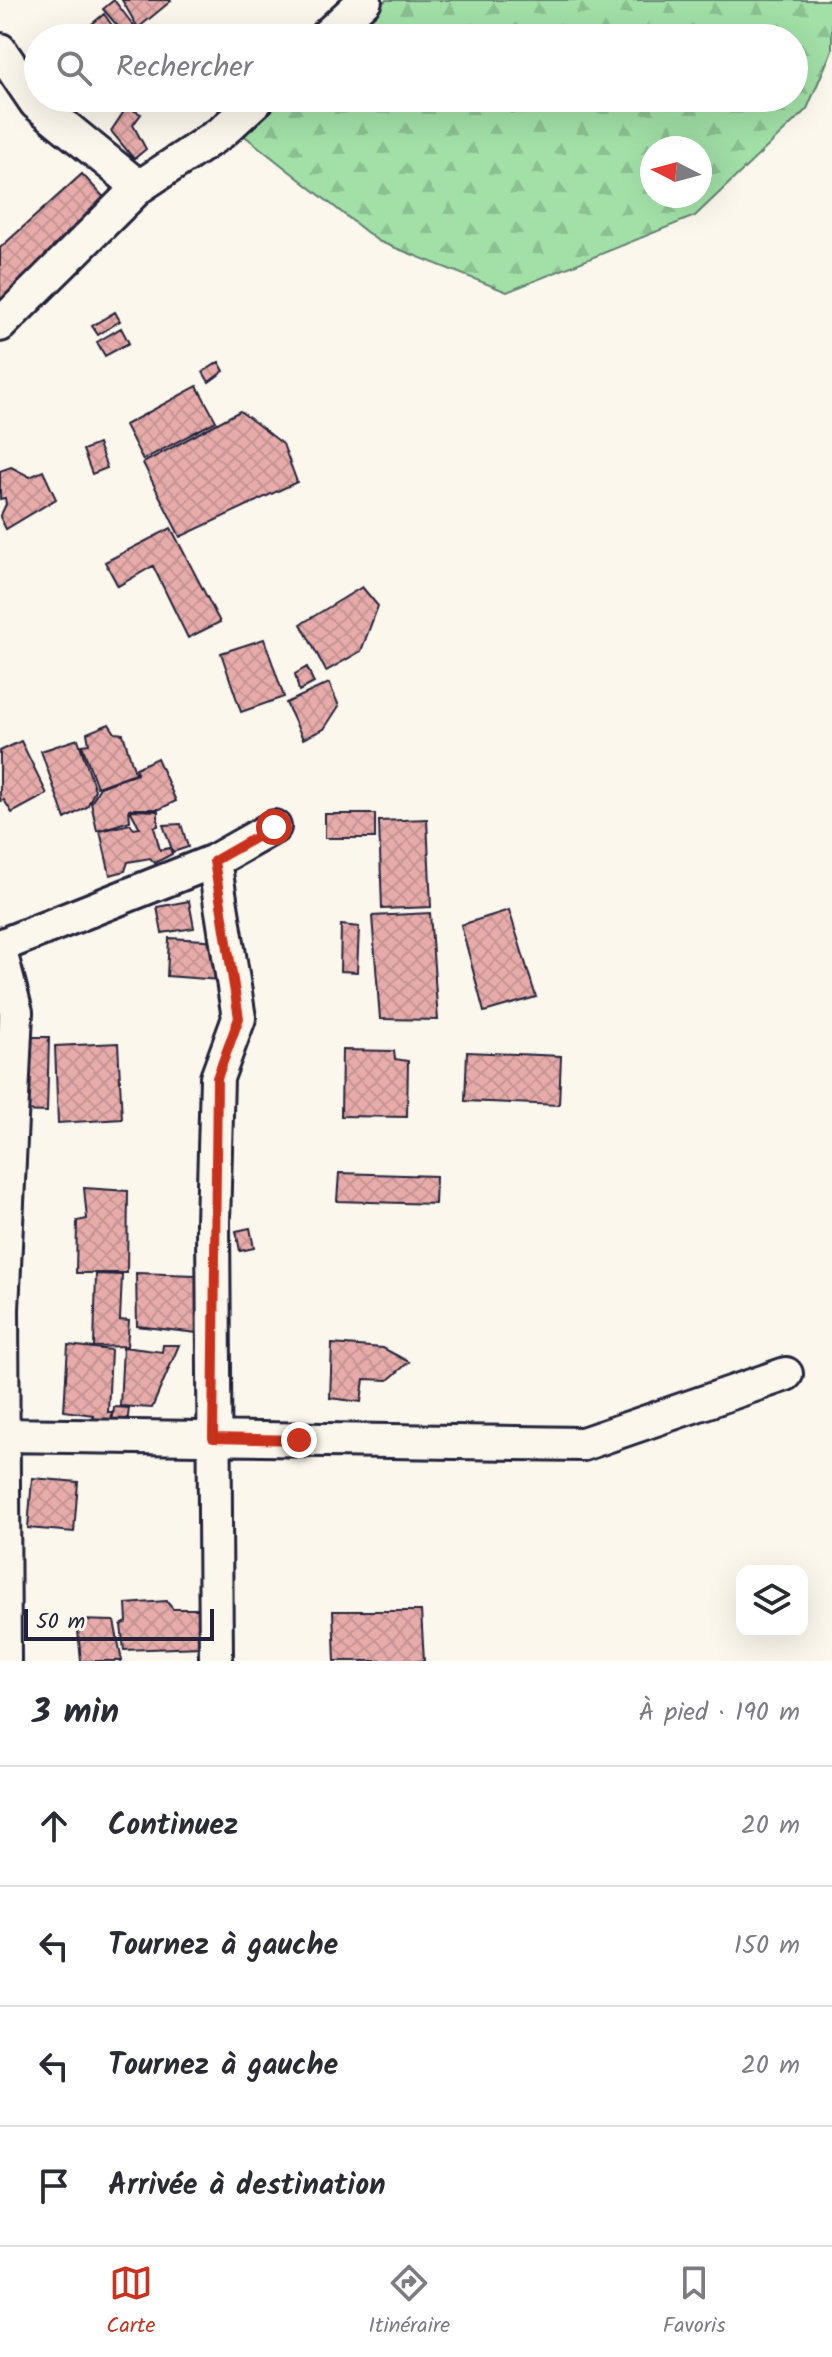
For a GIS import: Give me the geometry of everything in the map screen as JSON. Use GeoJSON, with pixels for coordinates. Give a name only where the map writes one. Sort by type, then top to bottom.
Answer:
{"type":"FeatureCollection","features":[{"type":"Feature","properties":{"kind":"street"},"geometry":{"type":"LineString","coordinates":[[339,24],[365,0]]}},
{"type":"Feature","properties":{"kind":"street"},"geometry":{"type":"LineString","coordinates":[[0,50],[24,85]]}},
{"type":"Feature","properties":{"kind":"street"},"geometry":{"type":"LineString","coordinates":[[47,112],[139,187]]}},
{"type":"Feature","properties":{"kind":"street"},"geometry":{"type":"LineString","coordinates":[[0,325],[139,187],[222,132],[244,112]]}},
{"type":"Feature","properties":{"kind":"street"},"geometry":{"type":"LineString","coordinates":[[3,1661],[2,1309],[16,1012],[0,948],[214,861],[274,827]]}},
{"type":"Feature","properties":{"kind":"street"},"geometry":{"type":"LineString","coordinates":[[214,861],[239,1018],[217,1078],[213,1438],[216,1661]]}},
{"type":"Feature","properties":{"kind":"street"},"geometry":{"type":"LineString","coordinates":[[3,1435],[583,1444],[786,1374]]}},
{"type":"Feature","properties":{"kind":"green space"},"geometry":{"type":"Polygon","coordinates":[[[386,0],[832,0],[832,50],[808,107],[808,24],[358,24],[386,0]]]}},
{"type":"Feature","properties":{"kind":"green space"},"geometry":{"type":"Polygon","coordinates":[[[258,112],[804,112],[712,200],[712,136],[640,136],[640,208],[703,208],[695,216],[507,292],[378,241],[237,130],[258,112]]]}},
{"type":"Feature","properties":{"kind":"building"},"geometry":{"type":"Polygon","coordinates":[[[114,0],[132,24],[116,24],[103,9],[114,0]]]}},
{"type":"Feature","properties":{"kind":"building"},"geometry":{"type":"Polygon","coordinates":[[[122,0],[171,1],[143,24],[136,24],[122,0]]]}},
{"type":"Feature","properties":{"kind":"building"},"geometry":{"type":"Polygon","coordinates":[[[104,14],[111,24],[92,24],[104,14]]]}},
{"type":"Feature","properties":{"kind":"building"},"geometry":{"type":"Polygon","coordinates":[[[124,112],[141,114],[133,125],[146,149],[134,159],[111,131],[124,112]]]}},
{"type":"Feature","properties":{"kind":"building"},"geometry":{"type":"Polygon","coordinates":[[[82,174],[112,206],[0,308],[0,248],[82,174]]]}},
{"type":"Feature","properties":{"kind":"building"},"geometry":{"type":"Polygon","coordinates":[[[115,312],[120,321],[98,335],[92,326],[115,312]]]}},
{"type":"Feature","properties":{"kind":"building"},"geometry":{"type":"Polygon","coordinates":[[[121,328],[129,343],[105,356],[97,342],[121,328]]]}},
{"type":"Feature","properties":{"kind":"building"},"geometry":{"type":"Polygon","coordinates":[[[219,362],[224,371],[209,382],[203,372],[219,362]]]}},
{"type":"Feature","properties":{"kind":"building"},"geometry":{"type":"Polygon","coordinates":[[[197,386],[216,421],[143,460],[125,425],[197,386]]]}},
{"type":"Feature","properties":{"kind":"building"},"geometry":{"type":"Polygon","coordinates":[[[240,411],[283,444],[297,482],[180,537],[143,463],[240,411]]]}},
{"type":"Feature","properties":{"kind":"building"},"geometry":{"type":"Polygon","coordinates":[[[98,444],[107,468],[92,474],[83,450],[98,444]]]}},
{"type":"Feature","properties":{"kind":"building"},"geometry":{"type":"Polygon","coordinates":[[[11,467],[30,477],[43,471],[56,499],[6,529],[0,517],[6,504],[5,498],[0,499],[0,471],[11,467]]]}},
{"type":"Feature","properties":{"kind":"building"},"geometry":{"type":"Polygon","coordinates":[[[171,528],[220,622],[188,638],[153,566],[118,586],[105,562],[171,528]]]}},
{"type":"Feature","properties":{"kind":"building"},"geometry":{"type":"Polygon","coordinates":[[[362,587],[378,606],[361,651],[326,671],[301,624],[362,587]]]}},
{"type":"Feature","properties":{"kind":"building"},"geometry":{"type":"Polygon","coordinates":[[[264,639],[284,697],[241,712],[221,653],[264,639]]]}},
{"type":"Feature","properties":{"kind":"building"},"geometry":{"type":"Polygon","coordinates":[[[307,667],[314,683],[299,691],[295,674],[307,667]]]}},
{"type":"Feature","properties":{"kind":"building"},"geometry":{"type":"Polygon","coordinates":[[[329,683],[339,706],[324,729],[303,739],[286,703],[329,683]]]}},
{"type":"Feature","properties":{"kind":"building"},"geometry":{"type":"Polygon","coordinates":[[[109,724],[115,733],[123,734],[135,773],[97,787],[82,745],[89,744],[87,733],[109,724]]]}},
{"type":"Feature","properties":{"kind":"building"},"geometry":{"type":"Polygon","coordinates":[[[78,739],[95,790],[87,807],[65,819],[41,751],[78,739]]]}},
{"type":"Feature","properties":{"kind":"building"},"geometry":{"type":"Polygon","coordinates":[[[21,741],[47,794],[12,813],[4,800],[0,801],[0,751],[21,741]]]}},
{"type":"Feature","properties":{"kind":"building"},"geometry":{"type":"Polygon","coordinates":[[[157,758],[176,801],[160,809],[129,809],[130,821],[97,831],[91,803],[100,787],[137,774],[136,768],[157,758]]]}},
{"type":"Feature","properties":{"kind":"building"},"geometry":{"type":"Polygon","coordinates":[[[130,810],[158,811],[158,826],[154,827],[160,850],[170,848],[172,854],[155,863],[150,858],[128,862],[125,871],[110,875],[100,831],[130,824],[134,829],[140,828],[130,810]]]}},
{"type":"Feature","properties":{"kind":"building"},"geometry":{"type":"Polygon","coordinates":[[[325,814],[375,814],[375,838],[325,838],[325,814]]]}},
{"type":"Feature","properties":{"kind":"building"},"geometry":{"type":"Polygon","coordinates":[[[427,819],[431,907],[382,909],[379,821],[427,819]]]}},
{"type":"Feature","properties":{"kind":"building"},"geometry":{"type":"Polygon","coordinates":[[[181,824],[188,847],[173,852],[163,825],[181,824]]]}},
{"type":"Feature","properties":{"kind":"building"},"geometry":{"type":"Polygon","coordinates":[[[189,901],[194,928],[162,933],[157,907],[189,901]]]}},
{"type":"Feature","properties":{"kind":"building"},"geometry":{"type":"Polygon","coordinates":[[[509,910],[536,997],[484,1012],[461,925],[509,910]]]}},
{"type":"Feature","properties":{"kind":"building"},"geometry":{"type":"Polygon","coordinates":[[[430,913],[438,1020],[380,1019],[372,916],[430,913]]]}},
{"type":"Feature","properties":{"kind":"building"},"geometry":{"type":"Polygon","coordinates":[[[341,925],[359,927],[357,972],[340,971],[341,925]]]}},
{"type":"Feature","properties":{"kind":"building"},"geometry":{"type":"Polygon","coordinates":[[[169,938],[222,941],[219,980],[167,976],[169,938]]]}},
{"type":"Feature","properties":{"kind":"building"},"geometry":{"type":"Polygon","coordinates":[[[22,1037],[49,1037],[47,1112],[20,1111],[22,1037]]]}},
{"type":"Feature","properties":{"kind":"building"},"geometry":{"type":"Polygon","coordinates":[[[118,1043],[122,1119],[58,1123],[55,1046],[118,1043]]]}},
{"type":"Feature","properties":{"kind":"building"},"geometry":{"type":"Polygon","coordinates":[[[342,1050],[394,1051],[395,1059],[408,1061],[407,1117],[341,1116],[342,1050]]]}},
{"type":"Feature","properties":{"kind":"building"},"geometry":{"type":"Polygon","coordinates":[[[467,1052],[561,1056],[559,1105],[465,1101],[467,1052]]]}},
{"type":"Feature","properties":{"kind":"building"},"geometry":{"type":"Polygon","coordinates":[[[339,1173],[436,1176],[435,1204],[337,1201],[339,1173]]]}},
{"type":"Feature","properties":{"kind":"building"},"geometry":{"type":"Polygon","coordinates":[[[84,1188],[128,1191],[127,1273],[76,1273],[77,1221],[87,1219],[84,1188]]]}},
{"type":"Feature","properties":{"kind":"building"},"geometry":{"type":"Polygon","coordinates":[[[250,1228],[254,1248],[240,1251],[236,1231],[250,1228]]]}},
{"type":"Feature","properties":{"kind":"building"},"geometry":{"type":"Polygon","coordinates":[[[136,1273],[196,1275],[198,1333],[137,1326],[136,1273]]]}},
{"type":"Feature","properties":{"kind":"building"},"geometry":{"type":"Polygon","coordinates":[[[96,1274],[122,1275],[120,1320],[129,1321],[127,1346],[94,1347],[96,1274]]]}},
{"type":"Feature","properties":{"kind":"building"},"geometry":{"type":"Polygon","coordinates":[[[332,1344],[383,1348],[409,1362],[388,1380],[364,1379],[361,1402],[330,1398],[332,1344]]]}},
{"type":"Feature","properties":{"kind":"building"},"geometry":{"type":"Polygon","coordinates":[[[68,1345],[111,1350],[108,1412],[112,1412],[111,1423],[94,1422],[93,1415],[64,1411],[68,1345]]]}},
{"type":"Feature","properties":{"kind":"building"},"geometry":{"type":"Polygon","coordinates":[[[163,1345],[179,1345],[152,1408],[120,1406],[123,1347],[162,1352],[163,1345]]]}},
{"type":"Feature","properties":{"kind":"building"},"geometry":{"type":"Polygon","coordinates":[[[114,1407],[129,1408],[127,1425],[112,1423],[114,1407]]]}},
{"type":"Feature","properties":{"kind":"building"},"geometry":{"type":"Polygon","coordinates":[[[32,1478],[78,1482],[74,1532],[28,1528],[32,1478]]]}},
{"type":"Feature","properties":{"kind":"building"},"geometry":{"type":"Polygon","coordinates":[[[166,1601],[173,1609],[200,1609],[201,1647],[124,1650],[121,1625],[127,1622],[126,1604],[166,1601]]]}},
{"type":"Feature","properties":{"kind":"building"},"geometry":{"type":"Polygon","coordinates":[[[333,1611],[421,1611],[424,1661],[335,1661],[333,1611]]]}},
{"type":"Feature","properties":{"kind":"building"},"geometry":{"type":"Polygon","coordinates":[[[77,1620],[114,1621],[122,1661],[81,1661],[77,1620]]]}},
{"type":"Feature","properties":{"kind":"route"},"geometry":{"type":"LineString","coordinates":[[274,827],[214,861],[239,1018],[217,1078],[213,1438],[299,1440]]}}]}
